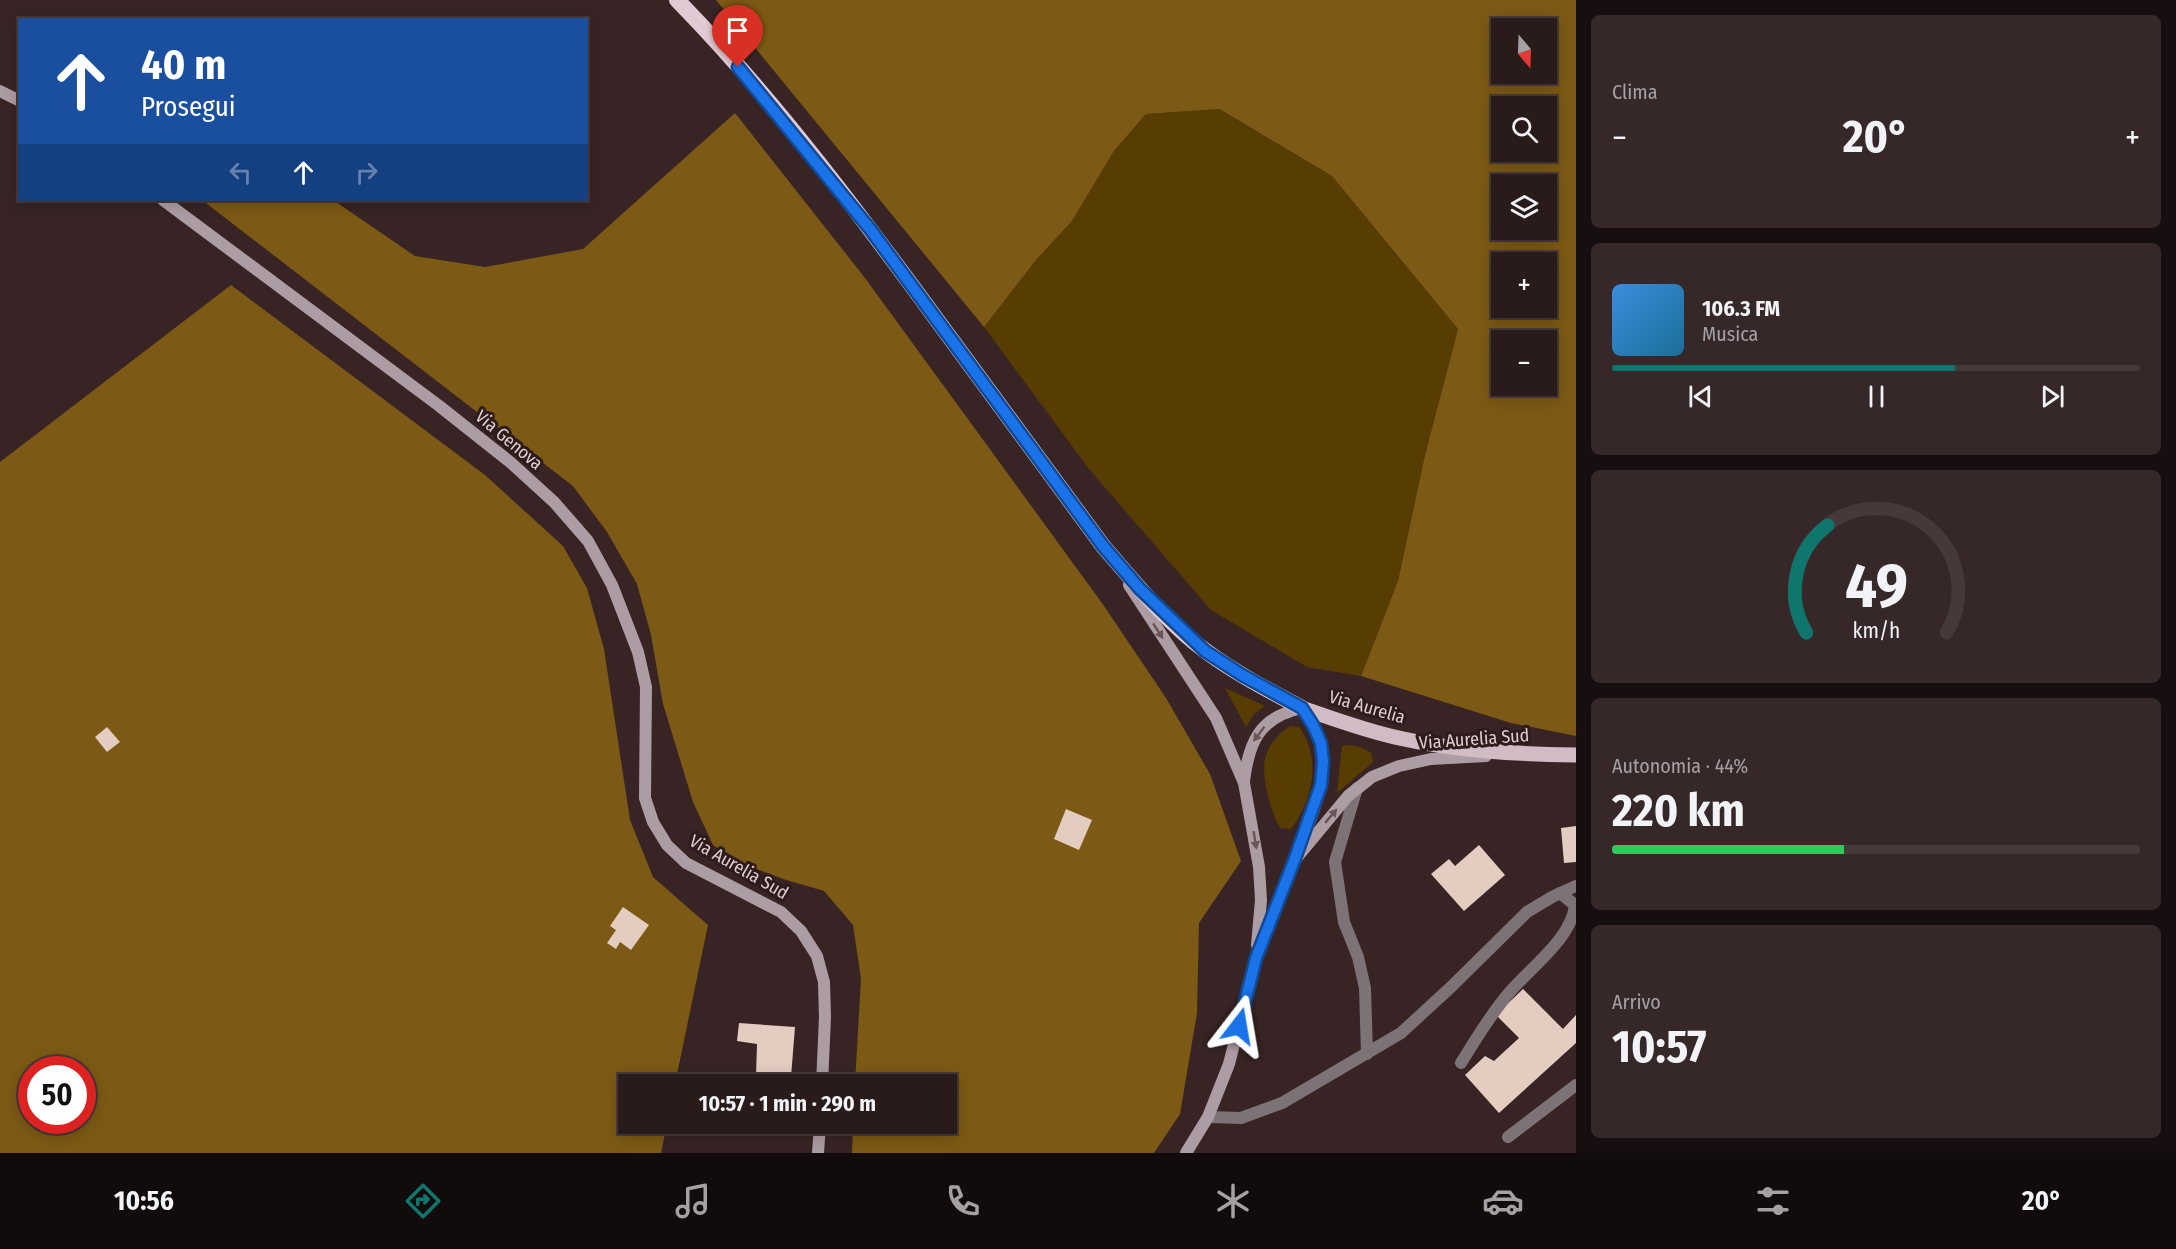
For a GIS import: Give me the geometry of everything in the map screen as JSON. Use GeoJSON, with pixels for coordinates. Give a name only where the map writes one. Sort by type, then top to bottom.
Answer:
{"type":"FeatureCollection","features":[{"type":"Feature","properties":{"kind":"highway"},"geometry":{"type":"LineString","coordinates":[[677,0],[710,34],[801,142],[870,229],[1103,546],[1140,589],[1205,651],[1242,675],[1302,708]]}},
{"type":"Feature","properties":{"kind":"main road"},"geometry":{"type":"LineString","coordinates":[[0,91],[18,100]]}},
{"type":"Feature","properties":{"kind":"main road","name":"Via Genova"},"geometry":{"type":"LineString","coordinates":[[164,201],[429,398],[510,462],[554,502],[588,541],[628,621],[640,660],[646,687],[645,798],[653,822]]}},
{"type":"Feature","properties":{"kind":"main road"},"geometry":{"type":"LineString","coordinates":[[1103,546],[1216,718],[1244,783],[1259,867],[1261,900],[1256,958]]}},
{"type":"Feature","properties":{"kind":"main road"},"geometry":{"type":"LineString","coordinates":[[1244,783],[1249,749],[1258,733],[1273,718],[1302,708],[1321,743],[1323,761],[1321,785],[1294,861]]}},
{"type":"Feature","properties":{"kind":"main road","name":"Via Aurelia"},"geometry":{"type":"LineString","coordinates":[[1302,708],[1400,738],[1465,748],[1529,754]]}},
{"type":"Feature","properties":{"kind":"main road","name":"Via Aurelia Sud"},"geometry":{"type":"LineString","coordinates":[[1186,1153],[1208,1117],[1229,1064],[1256,958],[1294,861],[1347,796],[1372,777],[1399,766],[1431,759],[1576,754]]}},
{"type":"Feature","properties":{"kind":"main road","name":"Via Aurelia Sud"},"geometry":{"type":"LineString","coordinates":[[653,822],[667,845],[686,863],[781,912],[801,931],[817,956],[824,982],[822,1074]]}},
{"type":"Feature","properties":{"kind":"main road"},"geometry":{"type":"LineString","coordinates":[[818,1153],[819,1134]]}},
{"type":"Feature","properties":{"kind":"street"},"geometry":{"type":"LineString","coordinates":[[1357,788],[1335,862],[1344,922],[1358,957],[1365,988],[1367,1054]]}},
{"type":"Feature","properties":{"kind":"street"},"geometry":{"type":"LineString","coordinates":[[1208,1117],[1241,1118],[1282,1103],[1401,1033],[1452,987],[1527,912],[1576,886]]}},
{"type":"Feature","properties":{"kind":"street"},"geometry":{"type":"LineString","coordinates":[[1461,1063],[1484,1025],[1509,993],[1560,939],[1574,915],[1575,905],[1560,893]]}},
{"type":"Feature","properties":{"kind":"street"},"geometry":{"type":"LineString","coordinates":[[1508,1137],[1576,1085]]}},
{"type":"Feature","properties":{"kind":"shaded area"},"geometry":{"type":"Polygon","coordinates":[[[716,0],[1576,0],[1576,736],[1511,723],[1361,676],[1398,581],[1425,455],[1458,329],[1332,176],[1219,109],[1146,114],[1114,151],[1072,221],[1036,260],[984,327],[716,0]]]}},
{"type":"Feature","properties":{"kind":"shaded area"},"geometry":{"type":"Polygon","coordinates":[[[1218,109],[1332,176],[1458,329],[1425,455],[1398,581],[1361,676],[1307,667],[1211,610],[1089,469],[984,327],[1036,260],[1072,221],[1114,151],[1146,114],[1218,109]]]}},
{"type":"Feature","properties":{"kind":"shaded area"},"geometry":{"type":"Polygon","coordinates":[[[735,113],[865,278],[1102,603],[1166,698],[1210,774],[1241,861],[1199,923],[1197,1013],[1180,1114],[1154,1153],[852,1153],[853,1134],[957,1134],[957,1074],[856,1074],[861,979],[853,925],[824,891],[783,879],[739,862],[713,845],[693,802],[663,704],[651,635],[637,584],[607,532],[573,486],[203,201],[334,201],[415,256],[485,267],[583,249],[735,113]]]}},
{"type":"Feature","properties":{"kind":"shaded area"},"geometry":{"type":"Polygon","coordinates":[[[231,285],[485,475],[563,546],[587,588],[604,649],[630,820],[653,877],[708,925],[677,1074],[618,1074],[618,1134],[665,1134],[661,1153],[0,1153],[0,462],[231,285]]]}},
{"type":"Feature","properties":{"kind":"shaded area"},"geometry":{"type":"Polygon","coordinates":[[[1225,688],[1265,706],[1254,714],[1246,727],[1225,688]]]}},
{"type":"Feature","properties":{"kind":"shaded area"},"geometry":{"type":"Polygon","coordinates":[[[1290,726],[1299,727],[1306,739],[1311,752],[1312,765],[1312,779],[1305,805],[1291,829],[1280,828],[1270,804],[1264,775],[1266,754],[1271,744],[1290,726]]]}},
{"type":"Feature","properties":{"kind":"shaded area"},"geometry":{"type":"Polygon","coordinates":[[[1342,746],[1360,747],[1371,753],[1373,762],[1337,793],[1342,746]]]}},
{"type":"Feature","properties":{"kind":"building"},"geometry":{"type":"Polygon","coordinates":[[[107,727],[120,742],[107,752],[95,737],[107,727]]]}},
{"type":"Feature","properties":{"kind":"building"},"geometry":{"type":"Polygon","coordinates":[[[1066,809],[1092,820],[1079,850],[1054,839],[1066,809]]]}},
{"type":"Feature","properties":{"kind":"building"},"geometry":{"type":"Polygon","coordinates":[[[1576,826],[1576,862],[1564,863],[1561,828],[1576,826]]]}},
{"type":"Feature","properties":{"kind":"building"},"geometry":{"type":"Polygon","coordinates":[[[1479,845],[1505,875],[1464,911],[1431,874],[1449,859],[1455,866],[1479,845]]]}},
{"type":"Feature","properties":{"kind":"building"},"geometry":{"type":"Polygon","coordinates":[[[623,907],[649,925],[631,950],[620,942],[616,949],[607,943],[616,930],[610,926],[623,907]]]}},
{"type":"Feature","properties":{"kind":"building"},"geometry":{"type":"Polygon","coordinates":[[[1523,989],[1563,1029],[1576,1015],[1576,1043],[1499,1113],[1465,1075],[1485,1056],[1494,1061],[1519,1038],[1496,1015],[1523,989]]]}},
{"type":"Feature","properties":{"kind":"building"},"geometry":{"type":"Polygon","coordinates":[[[739,1023],[795,1027],[791,1074],[756,1074],[757,1044],[737,1041],[739,1023]]]}},
{"type":"Feature","properties":{"kind":"route"},"geometry":{"type":"LineString","coordinates":[[738,67],[809,151],[870,229],[1103,546],[1140,589],[1174,624],[1205,651],[1242,675],[1302,708],[1313,725],[1321,743],[1323,761],[1321,785],[1312,815],[1256,958],[1239,1026]]}}]}
